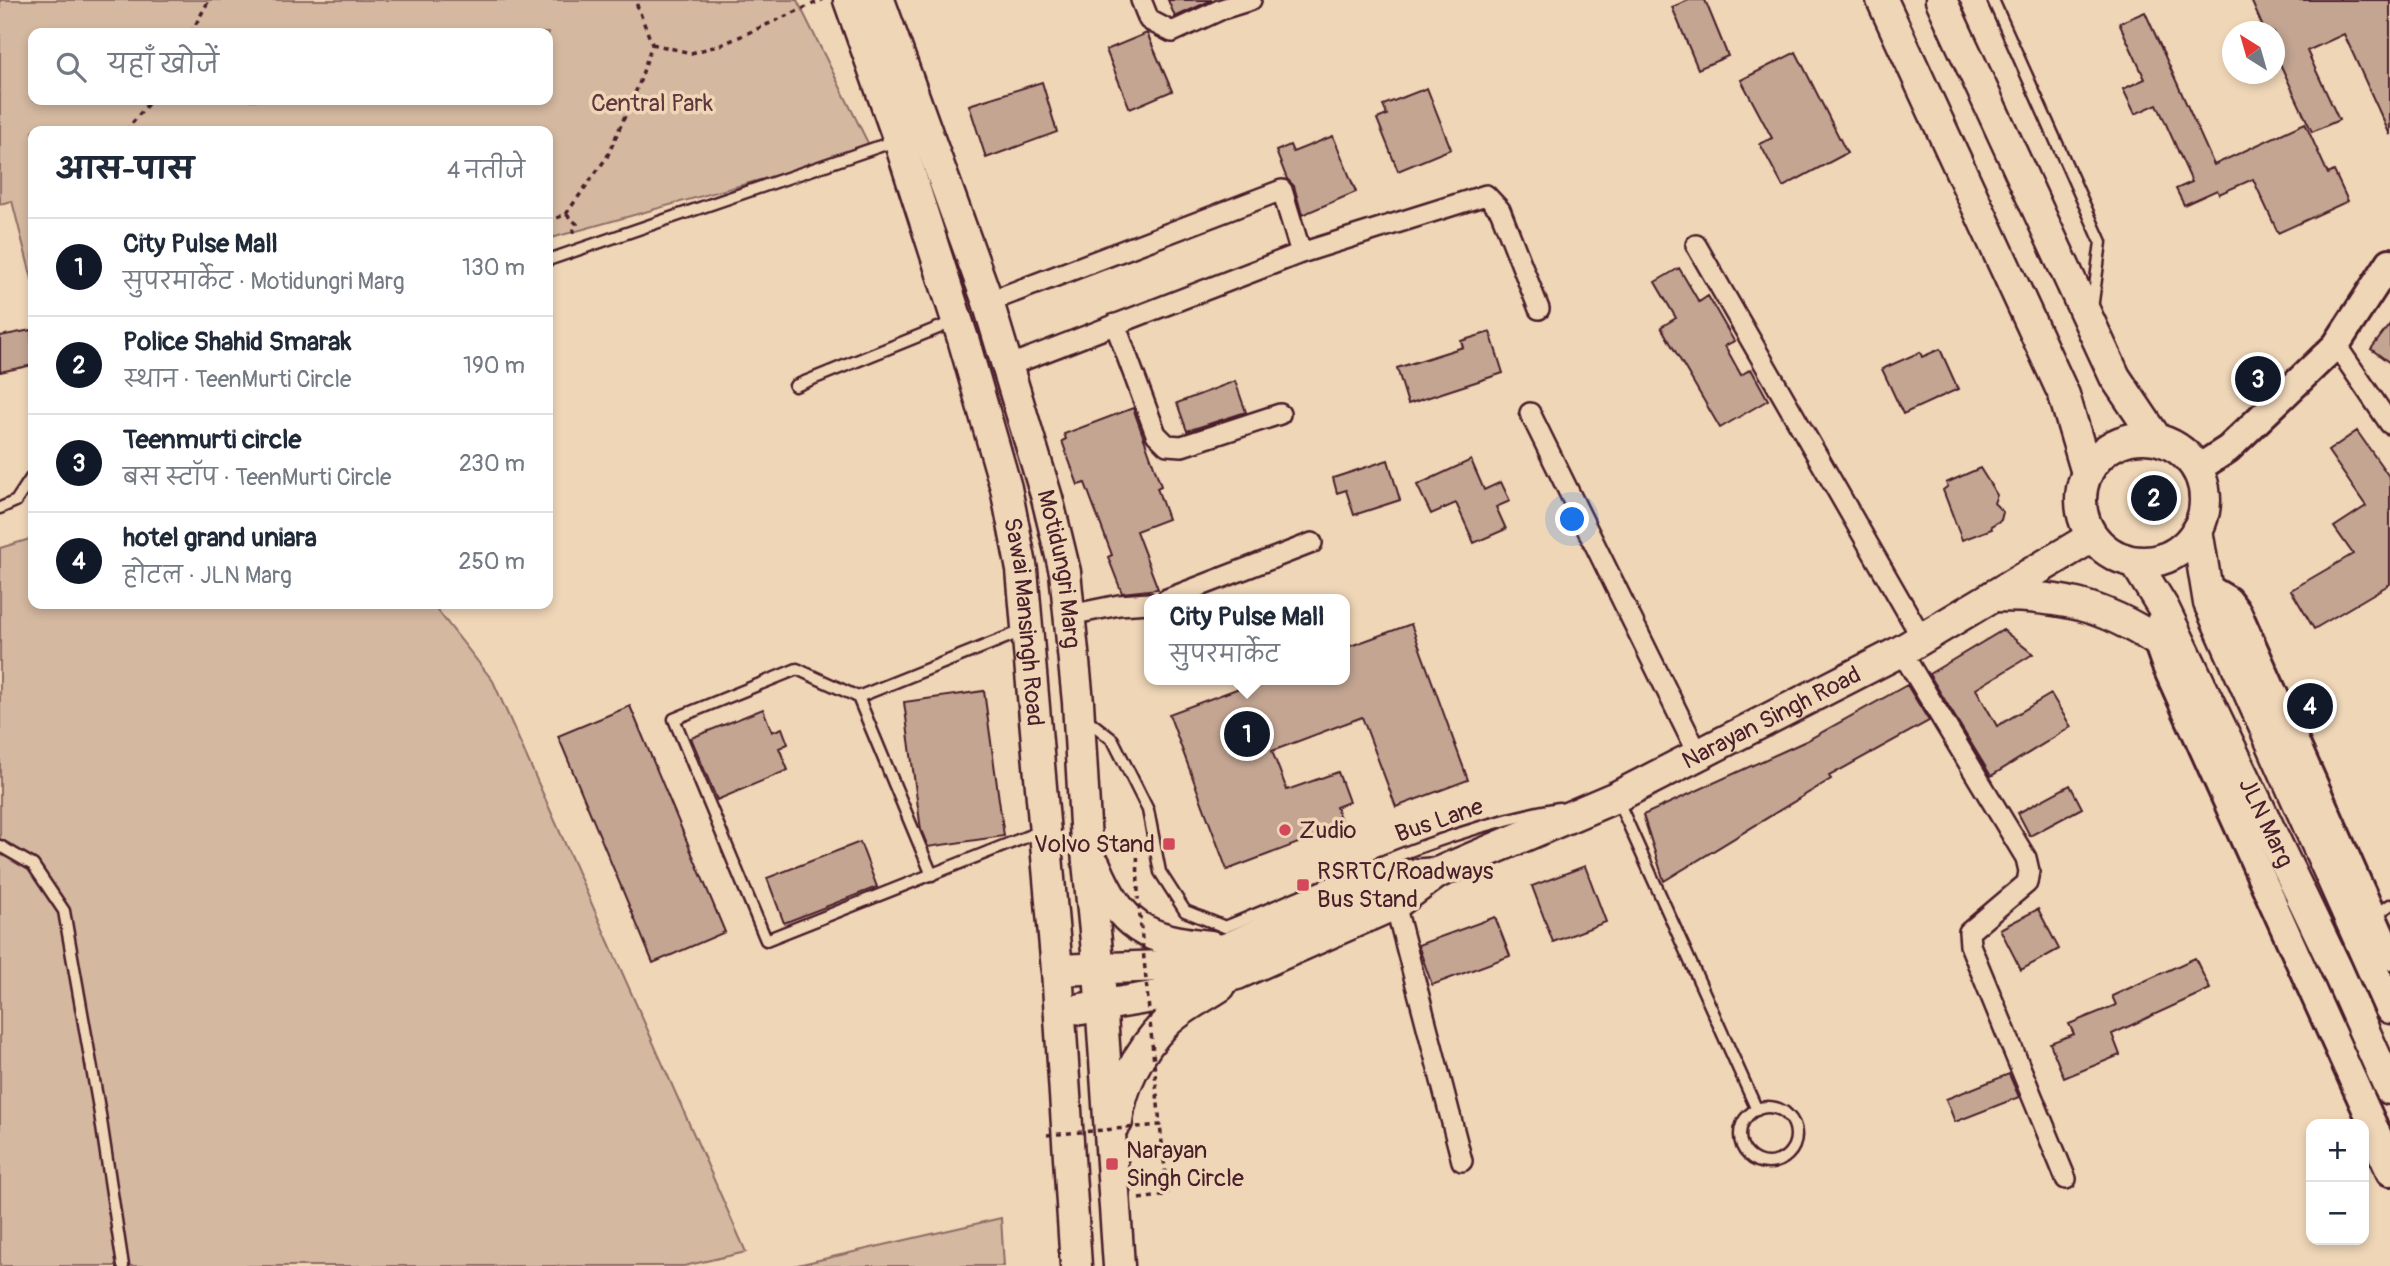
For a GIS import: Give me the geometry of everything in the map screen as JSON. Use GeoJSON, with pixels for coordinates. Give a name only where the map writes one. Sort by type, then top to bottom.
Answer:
{"type":"FeatureCollection","features":[{"type":"Feature","properties":{"kind":"main road","name":"Sawai Mansingh Road"},"geometry":{"type":"LineString","coordinates":[[849,0],[899,140],[957,321],[1006,488],[1022,570],[1060,1011],[1076,1266]]}},
{"type":"Feature","properties":{"kind":"main road","name":"Motidungri Marg"},"geometry":{"type":"LineString","coordinates":[[879,0],[988,302],[1065,572],[1079,713],[1086,842],[1099,971],[1112,1164]]}},
{"type":"Feature","properties":{"kind":"main road"},"geometry":{"type":"LineString","coordinates":[[1882,0],[2064,395],[2087,473]]}},
{"type":"Feature","properties":{"kind":"main road"},"geometry":{"type":"LineString","coordinates":[[1941,0],[2115,377],[2156,438]]}},
{"type":"Feature","properties":{"kind":"main road"},"geometry":{"type":"LineString","coordinates":[[2134,438],[2156,438],[2176,446],[2193,460],[2204,481],[2206,506],[2197,530],[2191,540],[2172,555],[2158,561],[2135,562],[2109,552],[2092,537],[2082,515],[2081,495],[2087,473],[2096,458],[2115,444],[2134,438]]}},
{"type":"Feature","properties":{"kind":"main road","name":"JLN Marg"},"geometry":{"type":"LineString","coordinates":[[2197,530],[2209,603],[2372,917],[2390,1008]]}},
{"type":"Feature","properties":{"kind":"main road","name":"Narayan Singh Road"},"geometry":{"type":"LineString","coordinates":[[1437,873],[1616,797],[1911,645],[2092,537]]}},
{"type":"Feature","properties":{"kind":"main road","name":"JLN Marg"},"geometry":{"type":"LineString","coordinates":[[2135,562],[2164,610],[2337,970],[2390,1089]]}},
{"type":"Feature","properties":{"kind":"main road"},"geometry":{"type":"LineString","coordinates":[[1993,596],[2043,596],[2090,605],[2123,618],[2157,641]]}},
{"type":"Feature","properties":{"kind":"main road"},"geometry":{"type":"LineString","coordinates":[[1086,842],[1106,892],[1128,921],[1169,942],[1233,961]]}},
{"type":"Feature","properties":{"kind":"main road"},"geometry":{"type":"LineString","coordinates":[[1056,970],[1099,971],[1233,961],[1395,904],[1437,873]]}},
{"type":"Feature","properties":{"kind":"main road"},"geometry":{"type":"LineString","coordinates":[[1060,1011],[1101,1007],[1158,996],[1233,961],[1387,877],[1437,873]]}},
{"type":"Feature","properties":{"kind":"main road"},"geometry":{"type":"LineString","coordinates":[[1119,1266],[1112,1164],[1119,1103],[1132,1071],[1165,1024],[1233,961]]}},
{"type":"Feature","properties":{"kind":"street"},"geometry":{"type":"LineString","coordinates":[[1141,0],[1149,20],[1172,32],[1222,9],[1251,0]]}},
{"type":"Feature","properties":{"kind":"street"},"geometry":{"type":"LineString","coordinates":[[988,302],[1282,190],[1301,253]]}},
{"type":"Feature","properties":{"kind":"street"},"geometry":{"type":"LineString","coordinates":[[1008,366],[1301,253],[1486,195],[1500,210],[1539,309]]}},
{"type":"Feature","properties":{"kind":"street"},"geometry":{"type":"LineString","coordinates":[[1696,245],[2026,858],[2029,871],[2027,883],[1969,932],[1969,945],[2066,1180]]}},
{"type":"Feature","properties":{"kind":"street"},"geometry":{"type":"LineString","coordinates":[[2197,470],[2236,441],[2336,345],[2390,262]]}},
{"type":"Feature","properties":{"kind":"street"},"geometry":{"type":"LineString","coordinates":[[1115,324],[1156,434],[1167,445],[1182,446],[1280,414]]}},
{"type":"Feature","properties":{"kind":"street"},"geometry":{"type":"LineString","coordinates":[[2336,345],[2390,424]]}},
{"type":"Feature","properties":{"kind":"street"},"geometry":{"type":"LineString","coordinates":[[1530,414],[1698,754]]}},
{"type":"Feature","properties":{"kind":"street"},"geometry":{"type":"LineString","coordinates":[[1182,594],[1312,544]]}},
{"type":"Feature","properties":{"kind":"street"},"geometry":{"type":"LineString","coordinates":[[1070,615],[1119,604],[1144,603]]}},
{"type":"Feature","properties":{"kind":"street"},"geometry":{"type":"LineString","coordinates":[[2164,610],[2157,641],[2256,872],[2379,1138],[2382,1155],[2390,1172]]}},
{"type":"Feature","properties":{"kind":"street"},"geometry":{"type":"LineString","coordinates":[[1395,904],[1462,1161]]}},
{"type":"Feature","properties":{"kind":"street"},"geometry":{"type":"LineString","coordinates":[[2372,917],[2390,956]]}},
{"type":"Feature","properties":{"kind":"lane"},"geometry":{"type":"LineString","coordinates":[[1993,0],[2101,242],[2090,323]]}},
{"type":"Feature","properties":{"kind":"lane"},"geometry":{"type":"LineString","coordinates":[[553,259],[899,140]]}},
{"type":"Feature","properties":{"kind":"lane"},"geometry":{"type":"LineString","coordinates":[[795,386],[957,321]]}},
{"type":"Feature","properties":{"kind":"lane"},"geometry":{"type":"LineString","coordinates":[[0,508],[16,501],[28,483]]}},
{"type":"Feature","properties":{"kind":"lane"},"geometry":{"type":"LineString","coordinates":[[858,697],[1027,629]]}},
{"type":"Feature","properties":{"kind":"lane"},"geometry":{"type":"LineString","coordinates":[[932,875],[858,697],[797,669],[674,719],[765,940],[932,875],[1045,830]]}},
{"type":"Feature","properties":{"kind":"lane","name":"Bus Lane"},"geometry":{"type":"LineString","coordinates":[[1079,713],[1113,740],[1148,810],[1160,873],[1185,912],[1225,927],[1472,829],[1538,811],[1616,797]]}},
{"type":"Feature","properties":{"kind":"lane"},"geometry":{"type":"LineString","coordinates":[[1616,797],[1757,1110]]}},
{"type":"Feature","properties":{"kind":"lane"},"geometry":{"type":"LineString","coordinates":[[0,846],[33,865],[64,911],[100,1114],[123,1266]]}},
{"type":"Feature","properties":{"kind":"lane"},"geometry":{"type":"LineString","coordinates":[[1776,1109],[1791,1120],[1795,1138],[1787,1156],[1779,1161],[1762,1163],[1747,1154],[1742,1147],[1740,1129],[1749,1114],[1757,1110],[1776,1109]]}},
{"type":"Feature","properties":{"kind":"path"},"geometry":{"type":"LineString","coordinates":[[194,28],[209,0]]}},
{"type":"Feature","properties":{"kind":"path"},"geometry":{"type":"LineString","coordinates":[[553,220],[566,214],[607,157],[639,84],[652,44],[635,0]]}},
{"type":"Feature","properties":{"kind":"path"},"geometry":{"type":"LineString","coordinates":[[652,44],[691,53],[722,44],[822,0]]}},
{"type":"Feature","properties":{"kind":"path"},"geometry":{"type":"LineString","coordinates":[[130,126],[147,105]]}},
{"type":"Feature","properties":{"kind":"path"},"geometry":{"type":"LineString","coordinates":[[562,256],[577,224],[566,214]]}},
{"type":"Feature","properties":{"kind":"path"},"geometry":{"type":"LineString","coordinates":[[1115,1203],[1168,1195],[1135,842]]}},
{"type":"Feature","properties":{"kind":"path"},"geometry":{"type":"LineString","coordinates":[[1047,1135],[1160,1125]]}},
{"type":"Feature","properties":{"kind":"green space","name":"Central Park"},"geometry":{"type":"Polygon","coordinates":[[[0,0],[797,0],[871,149],[553,238],[553,126],[28,126],[28,263],[12,201],[0,204],[0,0]]]}},
{"type":"Feature","properties":{"kind":"green space"},"geometry":{"type":"Polygon","coordinates":[[[28,540],[28,609],[437,609],[493,681],[746,1252],[684,1266],[0,1266],[0,548],[28,540]]]}},
{"type":"Feature","properties":{"kind":"green space"},"geometry":{"type":"Polygon","coordinates":[[[1001,1218],[1004,1266],[793,1266],[1001,1218]]]}},
{"type":"Feature","properties":{"kind":"building"},"geometry":{"type":"Polygon","coordinates":[[[1168,0],[1212,0],[1175,17],[1168,0]]]}},
{"type":"Feature","properties":{"kind":"building"},"geometry":{"type":"Polygon","coordinates":[[[1689,0],[1705,0],[1728,56],[1698,69],[1672,7],[1689,0]]]}},
{"type":"Feature","properties":{"kind":"building"},"geometry":{"type":"Polygon","coordinates":[[[2251,0],[2390,0],[2390,135],[2344,34],[2307,51],[2339,120],[2312,132],[2285,74],[2285,21],[2260,21],[2251,0]]]}},
{"type":"Feature","properties":{"kind":"building"},"geometry":{"type":"Polygon","coordinates":[[[2145,12],[2214,165],[2305,123],[2328,174],[2334,171],[2348,201],[2278,233],[2253,179],[2219,194],[2217,190],[2184,205],[2176,189],[2192,182],[2157,104],[2135,114],[2123,89],[2145,79],[2119,23],[2145,12]]]}},
{"type":"Feature","properties":{"kind":"building"},"geometry":{"type":"Polygon","coordinates":[[[1147,33],[1172,91],[1130,109],[1106,50],[1147,33]]]}},
{"type":"Feature","properties":{"kind":"building"},"geometry":{"type":"Polygon","coordinates":[[[1796,52],[1847,153],[1783,187],[1760,144],[1772,138],[1741,80],[1796,52]]]}},
{"type":"Feature","properties":{"kind":"building"},"geometry":{"type":"Polygon","coordinates":[[[1042,82],[1057,132],[986,158],[969,105],[1042,82]]]}},
{"type":"Feature","properties":{"kind":"building"},"geometry":{"type":"Polygon","coordinates":[[[1427,88],[1451,149],[1398,171],[1377,119],[1387,115],[1383,105],[1427,88]]]}},
{"type":"Feature","properties":{"kind":"building"},"geometry":{"type":"Polygon","coordinates":[[[1333,136],[1356,192],[1302,215],[1294,186],[1287,179],[1276,151],[1290,145],[1293,152],[1333,136]]]}},
{"type":"Feature","properties":{"kind":"building"},"geometry":{"type":"Polygon","coordinates":[[[1679,268],[1699,302],[1708,296],[1734,341],[1725,346],[1741,375],[1751,369],[1768,400],[1720,428],[1661,327],[1676,318],[1655,282],[1679,268]]]}},
{"type":"Feature","properties":{"kind":"building"},"geometry":{"type":"Polygon","coordinates":[[[2390,324],[2390,363],[2371,349],[2390,324]]]}},
{"type":"Feature","properties":{"kind":"building"},"geometry":{"type":"Polygon","coordinates":[[[28,331],[28,366],[0,372],[0,336],[28,331]]]}},
{"type":"Feature","properties":{"kind":"building"},"geometry":{"type":"Polygon","coordinates":[[[1490,332],[1503,373],[1408,404],[1397,368],[1463,347],[1461,341],[1490,332]]]}},
{"type":"Feature","properties":{"kind":"building"},"geometry":{"type":"Polygon","coordinates":[[[1940,349],[1958,389],[1903,414],[1882,369],[1920,352],[1922,357],[1940,349]]]}},
{"type":"Feature","properties":{"kind":"building"},"geometry":{"type":"Polygon","coordinates":[[[1235,381],[1246,412],[1187,431],[1177,403],[1235,381]]]}},
{"type":"Feature","properties":{"kind":"building"},"geometry":{"type":"Polygon","coordinates":[[[1133,408],[1161,486],[1157,488],[1168,519],[1136,531],[1158,589],[1122,593],[1108,557],[1112,555],[1085,483],[1078,485],[1062,441],[1066,439],[1064,434],[1133,408]]]}},
{"type":"Feature","properties":{"kind":"building"},"geometry":{"type":"Polygon","coordinates":[[[2357,431],[2390,478],[2390,584],[2314,629],[2291,590],[2353,554],[2334,527],[2366,506],[2328,451],[2357,431]]]}},
{"type":"Feature","properties":{"kind":"building"},"geometry":{"type":"Polygon","coordinates":[[[1388,460],[1400,500],[1354,515],[1346,490],[1337,493],[1333,478],[1388,460]]]}},
{"type":"Feature","properties":{"kind":"building"},"geometry":{"type":"Polygon","coordinates":[[[1471,460],[1484,490],[1501,482],[1510,501],[1496,507],[1506,529],[1474,543],[1456,503],[1431,514],[1417,485],[1471,460]]]}},
{"type":"Feature","properties":{"kind":"building"},"geometry":{"type":"Polygon","coordinates":[[[1980,468],[1997,495],[1994,503],[2003,512],[2001,520],[1991,526],[1992,529],[1962,540],[1943,490],[1948,486],[1946,483],[1980,468]]]}},
{"type":"Feature","properties":{"kind":"building"},"geometry":{"type":"Polygon","coordinates":[[[1411,624],[1468,780],[1396,807],[1362,717],[1272,751],[1287,790],[1338,772],[1349,802],[1336,807],[1343,826],[1227,870],[1169,714],[1247,685],[1350,685],[1350,646],[1411,624]]]}},
{"type":"Feature","properties":{"kind":"building"},"geometry":{"type":"Polygon","coordinates":[[[2003,630],[2033,654],[1976,689],[1997,726],[2051,694],[2071,727],[1991,776],[1929,674],[2003,630]]]}},
{"type":"Feature","properties":{"kind":"building"},"geometry":{"type":"Polygon","coordinates":[[[1907,685],[1929,721],[1829,776],[1831,779],[1664,881],[1643,815],[1806,741],[1907,685]]]}},
{"type":"Feature","properties":{"kind":"building"},"geometry":{"type":"Polygon","coordinates":[[[984,691],[1004,836],[928,847],[921,830],[904,702],[984,691]]]}},
{"type":"Feature","properties":{"kind":"building"},"geometry":{"type":"Polygon","coordinates":[[[630,706],[725,932],[653,963],[558,736],[630,706]]]}},
{"type":"Feature","properties":{"kind":"building"},"geometry":{"type":"Polygon","coordinates":[[[763,709],[772,732],[782,728],[788,744],[779,748],[788,770],[717,800],[691,738],[763,709]]]}},
{"type":"Feature","properties":{"kind":"building"},"geometry":{"type":"Polygon","coordinates":[[[2070,785],[2082,808],[2030,836],[2018,813],[2070,785]]]}},
{"type":"Feature","properties":{"kind":"building"},"geometry":{"type":"Polygon","coordinates":[[[860,842],[877,887],[784,923],[767,878],[860,842]]]}},
{"type":"Feature","properties":{"kind":"building"},"geometry":{"type":"Polygon","coordinates":[[[1585,866],[1606,922],[1553,942],[1532,886],[1585,866]]]}},
{"type":"Feature","properties":{"kind":"building"},"geometry":{"type":"Polygon","coordinates":[[[2038,909],[2059,949],[2021,970],[2000,929],[2038,909]]]}},
{"type":"Feature","properties":{"kind":"building"},"geometry":{"type":"Polygon","coordinates":[[[1495,917],[1510,956],[1432,985],[1418,945],[1495,917]]]}},
{"type":"Feature","properties":{"kind":"building"},"geometry":{"type":"Polygon","coordinates":[[[2195,958],[2210,989],[2112,1034],[2120,1055],[2064,1078],[2050,1043],[2074,1034],[2069,1024],[2116,1005],[2112,996],[2195,958]]]}},
{"type":"Feature","properties":{"kind":"building"},"geometry":{"type":"Polygon","coordinates":[[[2009,1074],[2019,1097],[1955,1122],[1946,1099],[2009,1074]]]}},
{"type":"Feature","properties":{"kind":"place","name":"Teenmurti circle"},"geometry":{"type":"Point","coordinates":[2258,379]}},
{"type":"Feature","properties":{"kind":"place","name":"Police Shahid Smarak"},"geometry":{"type":"Point","coordinates":[2154,498]}},
{"type":"Feature","properties":{"kind":"place","name":"hotel grand uniara"},"geometry":{"type":"Point","coordinates":[2310,706]}},
{"type":"Feature","properties":{"kind":"place","name":"City Pulse Mall"},"geometry":{"type":"Point","coordinates":[1247,734]}},
{"type":"Feature","properties":{"kind":"place","name":"Zudio"},"geometry":{"type":"Point","coordinates":[1285,830]}},
{"type":"Feature","properties":{"kind":"place","name":"Volvo Stand"},"geometry":{"type":"Point","coordinates":[1169,844]}},
{"type":"Feature","properties":{"kind":"place","name":"RSRTC/Roadways Bus Stand"},"geometry":{"type":"Point","coordinates":[1303,885]}},
{"type":"Feature","properties":{"kind":"place","name":"Narayan Singh Circle"},"geometry":{"type":"Point","coordinates":[1112,1164]}}]}
